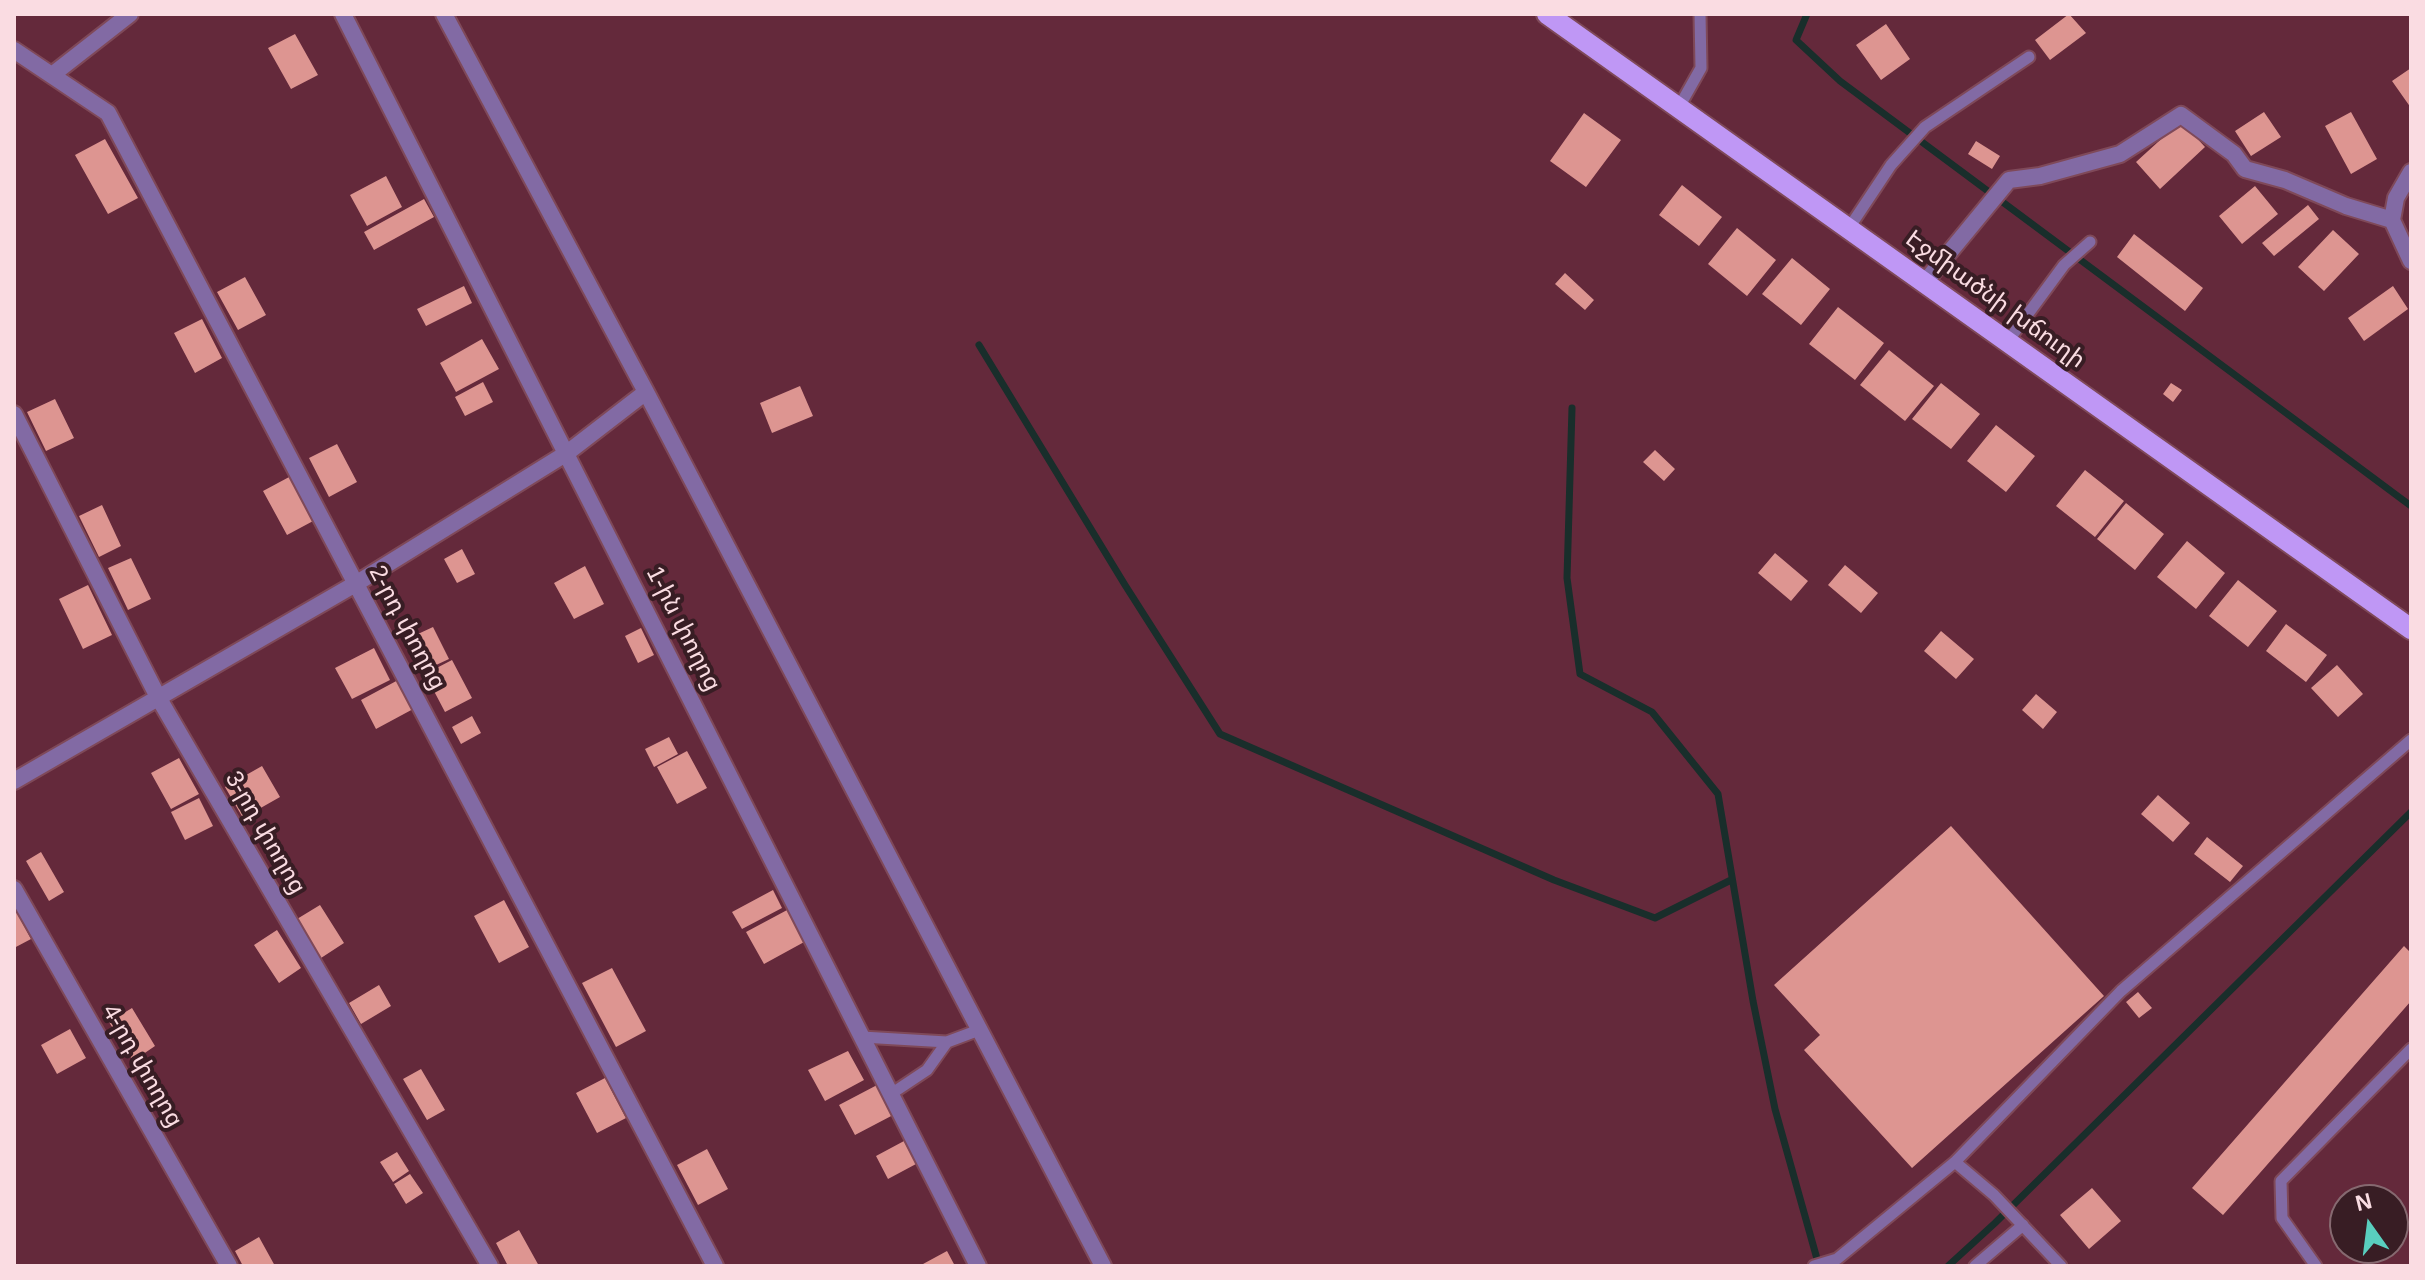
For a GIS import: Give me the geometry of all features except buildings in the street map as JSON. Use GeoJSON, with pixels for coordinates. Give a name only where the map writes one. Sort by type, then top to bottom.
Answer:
{"type":"FeatureCollection","features":[{"type":"Feature","properties":{"kind":"main road","name":"Էջմիածնի խճուղի"},"geometry":{"type":"LineString","coordinates":[[1547,14],[2411,629]]}},
{"type":"Feature","properties":{"kind":"street"},"geometry":{"type":"LineString","coordinates":[[52,75],[130,14]]}},
{"type":"Feature","properties":{"kind":"street","name":"1-ին փողոց"},"geometry":{"type":"LineString","coordinates":[[343,14],[978,1266]]}},
{"type":"Feature","properties":{"kind":"street"},"geometry":{"type":"LineString","coordinates":[[444,14],[646,392],[1103,1266]]}},
{"type":"Feature","properties":{"kind":"street","name":"2-րդ փողոց"},"geometry":{"type":"LineString","coordinates":[[14,50],[108,113],[715,1266]]}},
{"type":"Feature","properties":{"kind":"street"},"geometry":{"type":"LineString","coordinates":[[1925,282],[2009,180],[2040,176],[2120,154],[2181,115],[2234,154],[2245,169],[2285,180],[2346,206],[2392,220]]}},
{"type":"Feature","properties":{"kind":"street"},"geometry":{"type":"LineString","coordinates":[[2411,172],[2396,198],[2392,220],[2411,261]]}},
{"type":"Feature","properties":{"kind":"street"},"geometry":{"type":"LineString","coordinates":[[14,781],[357,583],[567,453],[646,392]]}},
{"type":"Feature","properties":{"kind":"street","name":"3-րդ փողոց"},"geometry":{"type":"LineString","coordinates":[[14,414],[158,697],[490,1266]]}},
{"type":"Feature","properties":{"kind":"street","name":"4-րդ փողոց"},"geometry":{"type":"LineString","coordinates":[[14,889],[229,1266]]}},
{"type":"Feature","properties":{"kind":"lane"},"geometry":{"type":"LineString","coordinates":[[1679,107],[1701,68],[1700,14]]}},
{"type":"Feature","properties":{"kind":"lane"},"geometry":{"type":"LineString","coordinates":[[1849,228],[1891,165],[1925,127],[2029,57]]}},
{"type":"Feature","properties":{"kind":"lane"},"geometry":{"type":"LineString","coordinates":[[2008,341],[2064,265],[2090,242]]}},
{"type":"Feature","properties":{"kind":"lane"},"geometry":{"type":"LineString","coordinates":[[1814,1266],[1837,1259],[1955,1162],[2121,991],[2411,740]]}},
{"type":"Feature","properties":{"kind":"lane"},"geometry":{"type":"LineString","coordinates":[[862,1037],[947,1042],[979,1030]]}},
{"type":"Feature","properties":{"kind":"lane"},"geometry":{"type":"LineString","coordinates":[[891,1094],[927,1070],[947,1042]]}},
{"type":"Feature","properties":{"kind":"lane"},"geometry":{"type":"LineString","coordinates":[[2316,1266],[2282,1218],[2281,1181],[2411,1049]]}},
{"type":"Feature","properties":{"kind":"lane"},"geometry":{"type":"LineString","coordinates":[[1955,1162],[1994,1195],[2061,1266]]}},
{"type":"Feature","properties":{"kind":"lane"},"geometry":{"type":"LineString","coordinates":[[1975,1266],[2023,1225]]}},
{"type":"Feature","properties":{"kind":"waterway"},"geometry":{"type":"LineString","coordinates":[[1807,14],[1796,40],[1840,81],[2411,506]]}},
{"type":"Feature","properties":{"kind":"waterway"},"geometry":{"type":"LineString","coordinates":[[979,345],[1220,734],[1554,880],[1655,918],[1731,880]]}},
{"type":"Feature","properties":{"kind":"waterway"},"geometry":{"type":"LineString","coordinates":[[1572,408],[1567,578],[1580,674],[1652,712],[1718,794],[1753,1001],[1775,1109],[1819,1266]]}},
{"type":"Feature","properties":{"kind":"waterway"},"geometry":{"type":"LineString","coordinates":[[1948,1266],[2411,812]]}}]}
